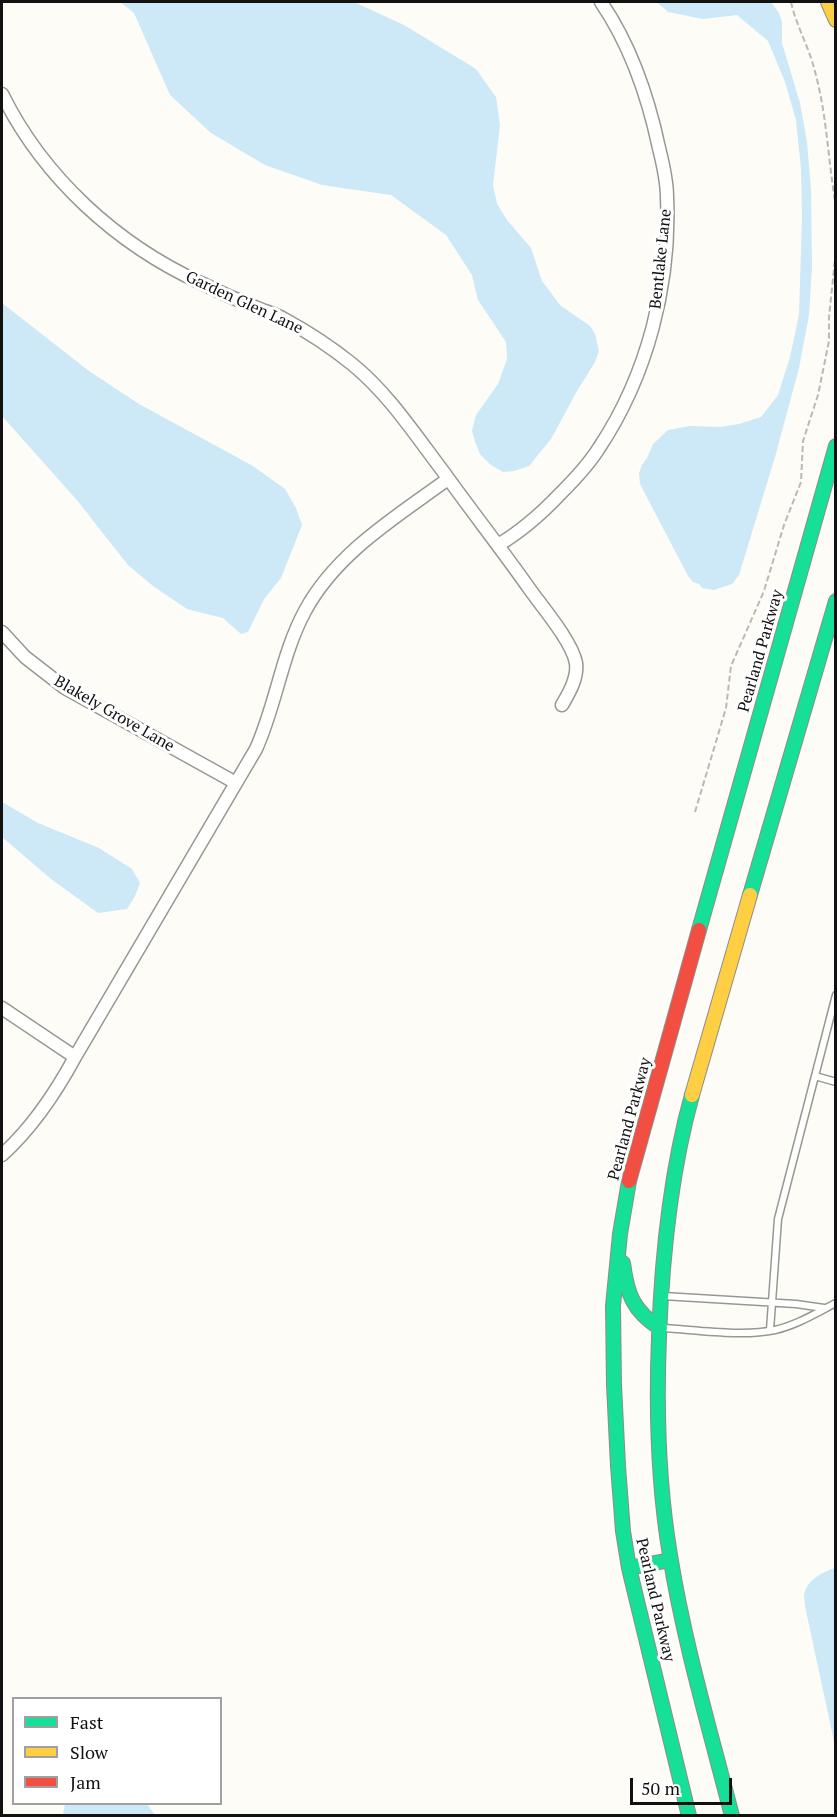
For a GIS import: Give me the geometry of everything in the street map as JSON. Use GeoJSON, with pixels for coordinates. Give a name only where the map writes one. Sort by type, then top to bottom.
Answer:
{"type":"FeatureCollection","features":[{"type":"Feature","properties":{"kind":"main road"},"geometry":{"type":"LineString","coordinates":[[828,2],[836,20]]}},
{"type":"Feature","properties":{"kind":"main road","name":"Pearland Parkway"},"geometry":{"type":"LineString","coordinates":[[689,1815],[629,1568],[623,1531],[614,1385],[613,1306],[620,1234],[632,1170],[836,446]]}},
{"type":"Feature","properties":{"kind":"main road","name":"Pearland Parkway"},"geometry":{"type":"LineString","coordinates":[[732,1815],[686,1631],[663,1516],[658,1373],[661,1296],[675,1167],[691,1098],[836,601]]}},
{"type":"Feature","properties":{"kind":"main road"},"geometry":{"type":"LineString","coordinates":[[620,1234],[624,1275],[631,1304],[646,1321],[660,1328]]}},
{"type":"Feature","properties":{"kind":"main road"},"geometry":{"type":"LineString","coordinates":[[629,1568],[670,1560]]}},
{"type":"Feature","properties":{"kind":"street","name":"Bentlake Lane"},"geometry":{"type":"LineString","coordinates":[[498,545],[515,535],[550,506],[599,450],[634,381],[651,338],[658,306],[666,243],[668,197],[664,173],[647,98],[636,67],[611,16],[601,2]]}},
{"type":"Feature","properties":{"kind":"street","name":"Garden Glen Lane"},"geometry":{"type":"LineString","coordinates":[[2,94],[24,135],[42,157],[81,201],[130,243],[200,283],[282,318],[331,348],[372,381],[448,478],[568,643],[576,665],[575,678],[562,705]]}},
{"type":"Feature","properties":{"kind":"street"},"geometry":{"type":"LineString","coordinates":[[2,1155],[43,1110],[58,1088],[256,749],[263,734],[291,642],[305,611],[321,587],[356,548],[448,478]]}},
{"type":"Feature","properties":{"kind":"street","name":"Blakely Grove Lane"},"geometry":{"type":"LineString","coordinates":[[2,632],[26,657],[65,688],[236,783]]}},
{"type":"Feature","properties":{"kind":"street"},"geometry":{"type":"LineString","coordinates":[[2,1008],[75,1057]]}},
{"type":"Feature","properties":{"kind":"lane"},"geometry":{"type":"LineString","coordinates":[[770,1330],[778,1219],[836,995]]}},
{"type":"Feature","properties":{"kind":"lane"},"geometry":{"type":"LineString","coordinates":[[815,1076],[836,1082]]}},
{"type":"Feature","properties":{"kind":"lane"},"geometry":{"type":"LineString","coordinates":[[661,1296],[824,1308]]}},
{"type":"Feature","properties":{"kind":"lane"},"geometry":{"type":"LineString","coordinates":[[660,1328],[756,1333],[778,1329],[807,1318],[836,1303]]}},
{"type":"Feature","properties":{"kind":"path"},"geometry":{"type":"LineString","coordinates":[[791,2],[814,67],[836,207]]}},
{"type":"Feature","properties":{"kind":"path"},"geometry":{"type":"LineString","coordinates":[[695,812],[726,708],[731,666],[764,591],[784,525],[801,482],[803,441],[818,395],[829,341],[829,317],[836,250]]}},
{"type":"Feature","properties":{"kind":"water"},"geometry":{"type":"Polygon","coordinates":[[[120,2],[354,2],[404,25],[476,69],[496,97],[500,125],[493,185],[497,204],[507,220],[531,248],[542,281],[560,305],[590,326],[595,334],[599,351],[551,439],[529,466],[503,472],[491,465],[480,454],[475,442],[472,431],[476,415],[498,384],[507,359],[506,342],[478,300],[472,275],[446,235],[391,195],[322,185],[265,165],[211,133],[170,95],[134,13],[120,2]]]}},
{"type":"Feature","properties":{"kind":"water"},"geometry":{"type":"Polygon","coordinates":[[[657,2],[771,2],[782,22],[782,43],[800,103],[807,142],[811,189],[812,267],[809,315],[799,368],[739,575],[732,584],[714,590],[702,588],[688,576],[640,484],[639,473],[653,444],[668,430],[690,426],[720,427],[761,417],[778,395],[790,357],[799,315],[801,169],[796,120],[785,82],[768,41],[737,15],[703,19],[668,12],[657,2]]]}},
{"type":"Feature","properties":{"kind":"water"},"geometry":{"type":"Polygon","coordinates":[[[2,303],[89,371],[139,404],[253,466],[285,489],[296,508],[302,525],[281,578],[264,599],[248,632],[241,634],[223,618],[187,609],[153,586],[128,565],[76,499],[2,416],[2,303]]]}},
{"type":"Feature","properties":{"kind":"water"},"geometry":{"type":"Polygon","coordinates":[[[2,802],[38,823],[99,848],[132,869],[140,883],[127,909],[98,913],[51,879],[2,837],[2,802]]]}},
{"type":"Feature","properties":{"kind":"water"},"geometry":{"type":"Polygon","coordinates":[[[836,1568],[835,1746],[804,1593],[813,1579],[836,1568]]]}},
{"type":"Feature","properties":{"kind":"water"},"geometry":{"type":"Polygon","coordinates":[[[65,1805],[148,1805],[155,1815],[63,1815],[65,1805]]]}},
{"type":"Feature","properties":{"kind":"traffic: fast"},"geometry":{"type":"LineString","coordinates":[[699,930],[836,446]]}},
{"type":"Feature","properties":{"kind":"traffic: fast"},"geometry":{"type":"LineString","coordinates":[[750,895],[836,601]]}},
{"type":"Feature","properties":{"kind":"traffic: fast"},"geometry":{"type":"LineString","coordinates":[[692,1095],[678,1155],[665,1246],[658,1364],[659,1446],[666,1528],[682,1621],[732,1816]]}},
{"type":"Feature","properties":{"kind":"traffic: fast"},"geometry":{"type":"LineString","coordinates":[[629,1181],[620,1234],[613,1306],[614,1385],[623,1531],[629,1568],[689,1816]]}},
{"type":"Feature","properties":{"kind":"traffic: fast"},"geometry":{"type":"LineString","coordinates":[[623,1263],[629,1293],[633,1301],[643,1315],[660,1328]]}},
{"type":"Feature","properties":{"kind":"traffic: fast"},"geometry":{"type":"LineString","coordinates":[[629,1568],[670,1560]]}},
{"type":"Feature","properties":{"kind":"traffic: slow"},"geometry":{"type":"LineString","coordinates":[[828,2],[836,20]]}},
{"type":"Feature","properties":{"kind":"traffic: slow"},"geometry":{"type":"LineString","coordinates":[[692,1095],[750,895]]}},
{"type":"Feature","properties":{"kind":"traffic: jam"},"geometry":{"type":"LineString","coordinates":[[629,1181],[699,930]]}}]}
